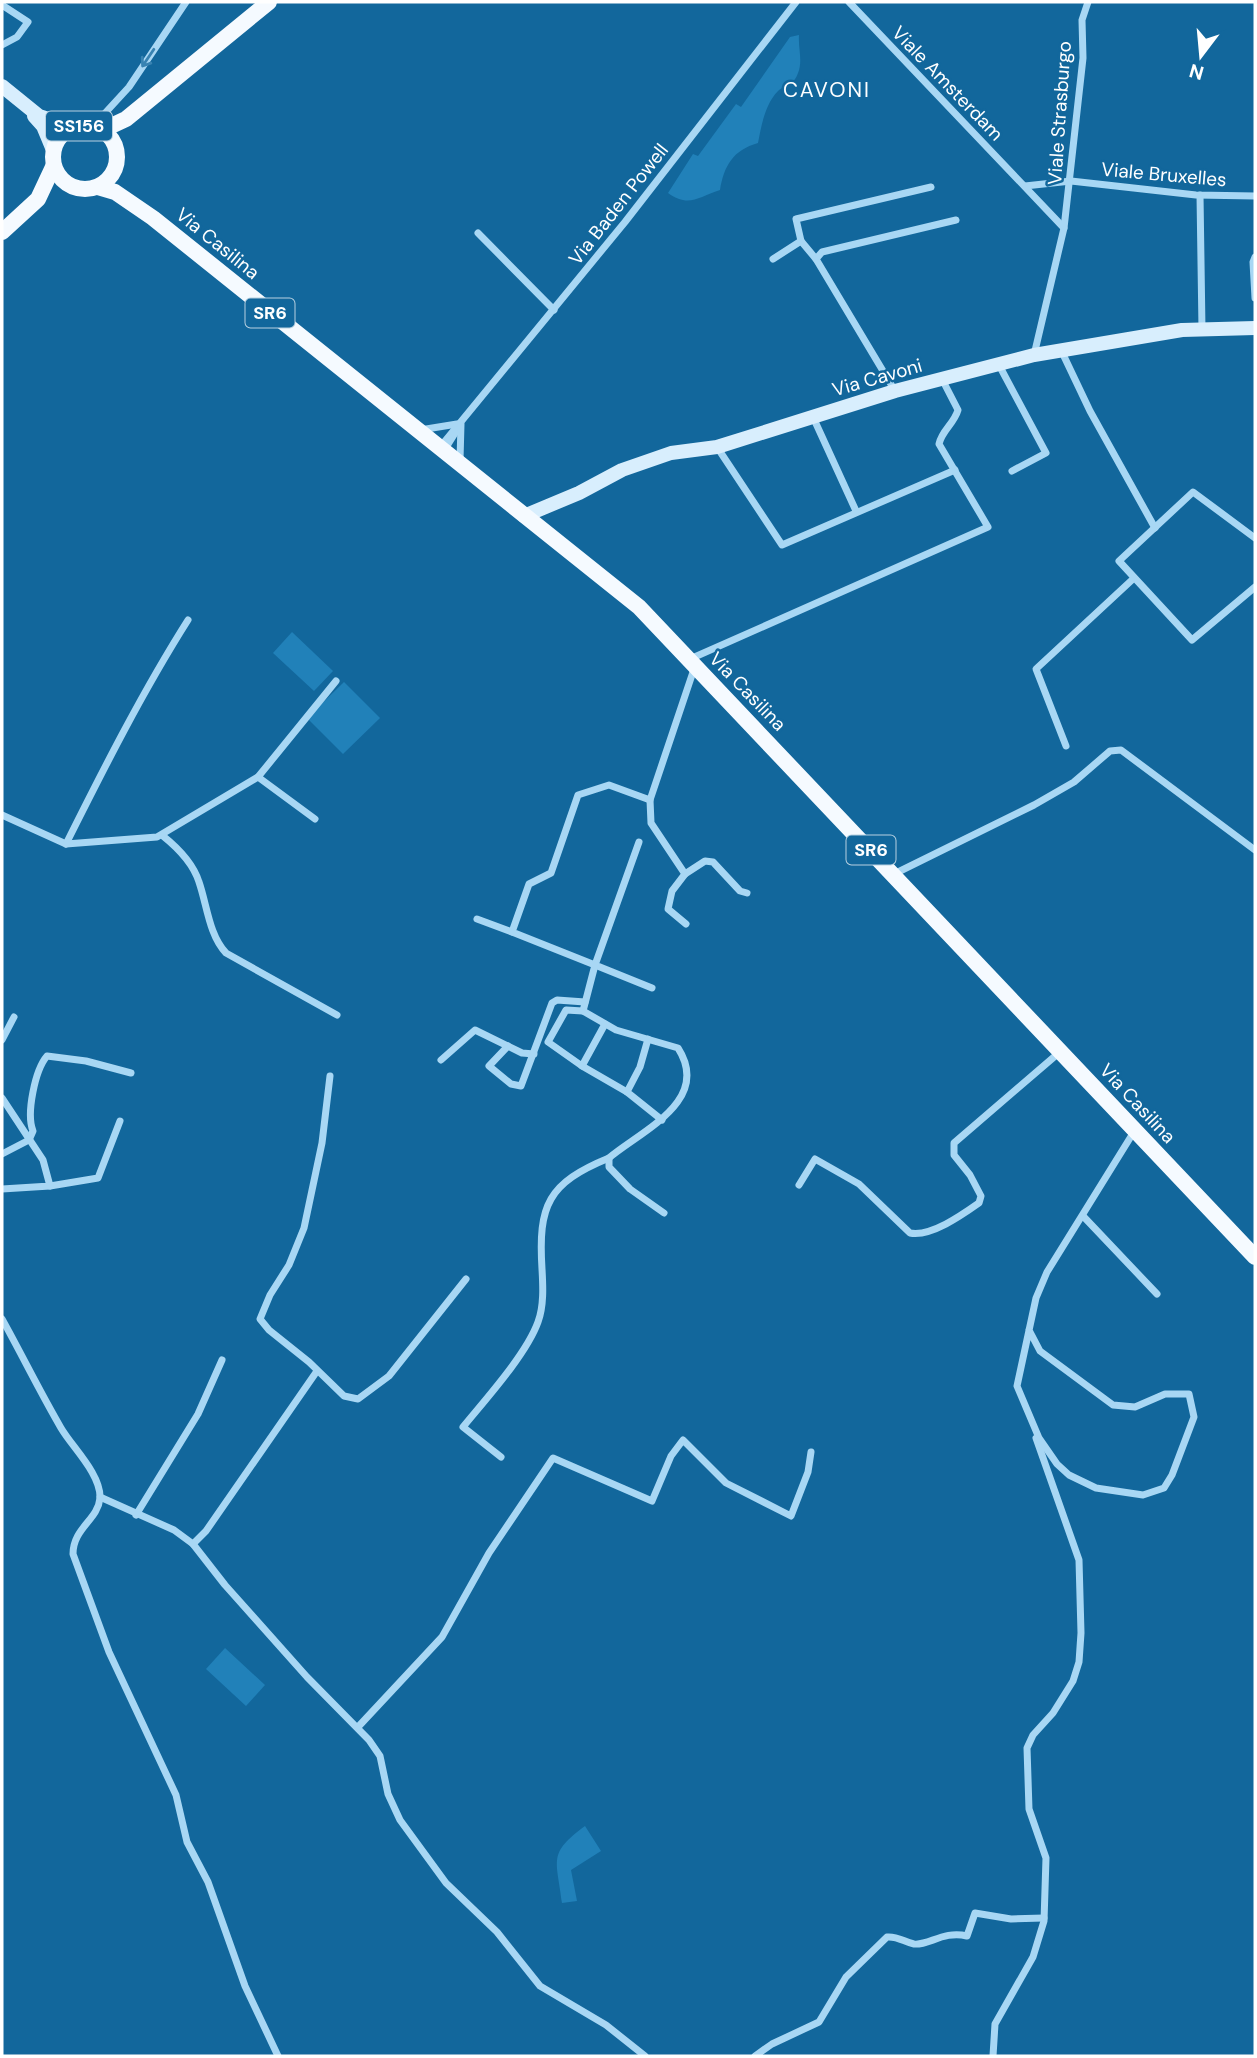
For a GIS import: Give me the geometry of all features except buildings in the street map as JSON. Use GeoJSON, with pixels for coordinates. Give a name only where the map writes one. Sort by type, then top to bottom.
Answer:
{"type":"FeatureCollection","features":[{"type":"Feature","properties":{"kind":"main road","name":"SS156"},"geometry":{"type":"LineString","coordinates":[[38,199],[63,133],[72,127],[111,126],[139,109],[269,2]]}},
{"type":"Feature","properties":{"kind":"main road","name":"SS156"},"geometry":{"type":"LineString","coordinates":[[2,232],[38,199],[53,193],[90,188],[112,175],[116,166],[116,149],[124,130],[139,109]]}},
{"type":"Feature","properties":{"kind":"main road","name":"SS156"},"geometry":{"type":"LineString","coordinates":[[94,126],[111,139],[116,149]]}},
{"type":"Feature","properties":{"kind":"main road","name":"SS156"},"geometry":{"type":"LineString","coordinates":[[53,159],[68,185],[90,188]]}},
{"type":"Feature","properties":{"kind":"main road","name":"Via Casilina"},"geometry":{"type":"LineString","coordinates":[[116,166],[126,188],[153,218]]}},
{"type":"Feature","properties":{"kind":"main road","name":"Via Casilina"},"geometry":{"type":"LineString","coordinates":[[90,188],[115,192],[153,218],[639,607],[1255,1257]]}},
{"type":"Feature","properties":{"kind":"street"},"geometry":{"type":"LineString","coordinates":[[12,10],[17,2]]}},
{"type":"Feature","properties":{"kind":"street"},"geometry":{"type":"LineString","coordinates":[[94,126],[129,87],[186,2]]}},
{"type":"Feature","properties":{"kind":"street","name":"Via Baden Powell"},"geometry":{"type":"LineString","coordinates":[[440,450],[447,446],[461,423],[554,310],[796,2]]}},
{"type":"Feature","properties":{"kind":"street","name":"Viale Amsterdam"},"geometry":{"type":"LineString","coordinates":[[849,2],[1025,186]]}},
{"type":"Feature","properties":{"kind":"street","name":"Viale Strasburgo"},"geometry":{"type":"LineString","coordinates":[[1034,355],[1064,228],[1084,46],[1082,20],[1088,2]]}},
{"type":"Feature","properties":{"kind":"street"},"geometry":{"type":"LineString","coordinates":[[2,5],[28,22],[18,37],[2,45]]}},
{"type":"Feature","properties":{"kind":"street"},"geometry":{"type":"LineString","coordinates":[[2,86],[47,121],[72,127]]}},
{"type":"Feature","properties":{"kind":"street"},"geometry":{"type":"LineString","coordinates":[[24,105],[43,126],[53,159]]}},
{"type":"Feature","properties":{"kind":"street","name":"Viale Bruxelles"},"geometry":{"type":"LineString","coordinates":[[1025,186],[1071,181],[1200,195],[1255,196]]}},
{"type":"Feature","properties":{"kind":"street","name":"Viale Strasburgo"},"geometry":{"type":"LineString","coordinates":[[1025,186],[1064,228]]}},
{"type":"Feature","properties":{"kind":"street"},"geometry":{"type":"LineString","coordinates":[[895,391],[816,259],[801,241],[796,219],[931,187]]}},
{"type":"Feature","properties":{"kind":"street"},"geometry":{"type":"LineString","coordinates":[[1200,195],[1202,330]]}},
{"type":"Feature","properties":{"kind":"street"},"geometry":{"type":"LineString","coordinates":[[816,259],[822,252],[956,220]]}},
{"type":"Feature","properties":{"kind":"street"},"geometry":{"type":"LineString","coordinates":[[478,233],[554,310]]}},
{"type":"Feature","properties":{"kind":"street"},"geometry":{"type":"LineString","coordinates":[[774,259],[801,241]]}},
{"type":"Feature","properties":{"kind":"street"},"geometry":{"type":"LineString","coordinates":[[1255,257],[1255,298]]}},
{"type":"Feature","properties":{"kind":"street","name":"Via Cavoni"},"geometry":{"type":"LineString","coordinates":[[524,516],[622,470],[671,453],[716,447],[895,391],[999,364],[1061,350],[1202,330],[1255,328]]}},
{"type":"Feature","properties":{"kind":"street"},"geometry":{"type":"LineString","coordinates":[[1061,350],[1090,411],[1154,528]]}},
{"type":"Feature","properties":{"kind":"street"},"geometry":{"type":"LineString","coordinates":[[999,364],[1046,453],[1012,471]]}},
{"type":"Feature","properties":{"kind":"street"},"geometry":{"type":"LineString","coordinates":[[685,874],[651,823],[650,800],[692,663],[988,527],[939,444],[941,435],[955,421],[958,410],[943,379]]}},
{"type":"Feature","properties":{"kind":"street"},"geometry":{"type":"LineString","coordinates":[[813,416],[856,512]]}},
{"type":"Feature","properties":{"kind":"street"},"geometry":{"type":"LineString","coordinates":[[415,430],[461,423],[458,454],[463,468]]}},
{"type":"Feature","properties":{"kind":"street"},"geometry":{"type":"LineString","coordinates":[[716,447],[782,545],[955,470]]}},
{"type":"Feature","properties":{"kind":"street"},"geometry":{"type":"LineString","coordinates":[[1255,538],[1194,492],[1118,561],[1192,640],[1255,587]]}},
{"type":"Feature","properties":{"kind":"street"},"geometry":{"type":"LineString","coordinates":[[1066,746],[1036,669],[1133,579]]}},
{"type":"Feature","properties":{"kind":"street"},"geometry":{"type":"LineString","coordinates":[[66,844],[142,703],[152,676],[188,620]]}},
{"type":"Feature","properties":{"kind":"street"},"geometry":{"type":"LineString","coordinates":[[2,815],[66,844],[163,835],[258,778],[337,681]]}},
{"type":"Feature","properties":{"kind":"street"},"geometry":{"type":"LineString","coordinates":[[894,874],[1034,805],[1074,782],[1110,751],[1121,750],[1255,850]]}},
{"type":"Feature","properties":{"kind":"street"},"geometry":{"type":"LineString","coordinates":[[258,778],[315,819]]}},
{"type":"Feature","properties":{"kind":"street"},"geometry":{"type":"LineString","coordinates":[[512,932],[529,884],[551,873],[578,795],[610,785],[650,800]]}},
{"type":"Feature","properties":{"kind":"street"},"geometry":{"type":"LineString","coordinates":[[163,835],[181,852],[199,880],[218,942],[226,953],[337,1015]]}},
{"type":"Feature","properties":{"kind":"street"},"geometry":{"type":"LineString","coordinates":[[584,1007],[595,964],[639,842]]}},
{"type":"Feature","properties":{"kind":"street"},"geometry":{"type":"LineString","coordinates":[[686,924],[668,909],[672,891],[685,874],[705,861],[713,862],[740,891],[747,893]]}},
{"type":"Feature","properties":{"kind":"street"},"geometry":{"type":"LineString","coordinates":[[477,919],[652,988]]}},
{"type":"Feature","properties":{"kind":"street"},"geometry":{"type":"LineString","coordinates":[[500,1457],[463,1427],[494,1388],[538,1323],[541,1305],[542,1219],[547,1203],[555,1191],[570,1179],[609,1158],[662,1120],[680,1097],[687,1075],[685,1059],[678,1048],[605,1024],[584,1007],[557,1000],[552,1003],[521,1086],[511,1084],[489,1066],[508,1046]]}},
{"type":"Feature","properties":{"kind":"street"},"geometry":{"type":"LineString","coordinates":[[584,1007],[566,1010],[548,1042],[627,1092],[662,1120]]}},
{"type":"Feature","properties":{"kind":"street"},"geometry":{"type":"LineString","coordinates":[[2,1040],[14,1017]]}},
{"type":"Feature","properties":{"kind":"street"},"geometry":{"type":"LineString","coordinates":[[582,1066],[605,1024]]}},
{"type":"Feature","properties":{"kind":"street"},"geometry":{"type":"LineString","coordinates":[[441,1060],[475,1030],[508,1046],[534,1054]]}},
{"type":"Feature","properties":{"kind":"street"},"geometry":{"type":"LineString","coordinates":[[627,1092],[640,1067],[648,1040]]}},
{"type":"Feature","properties":{"kind":"street"},"geometry":{"type":"LineString","coordinates":[[799,1185],[814,1159],[859,1184],[910,1233],[916,1235],[940,1226],[970,1210],[979,1203],[981,1196],[970,1175],[954,1155],[954,1143],[1061,1051]]}},
{"type":"Feature","properties":{"kind":"street"},"geometry":{"type":"LineString","coordinates":[[2,1154],[29,1140],[33,1131],[29,1120],[32,1099],[47,1056],[86,1061],[131,1073]]}},
{"type":"Feature","properties":{"kind":"street"},"geometry":{"type":"LineString","coordinates":[[330,1076],[322,1143],[304,1228],[289,1265],[270,1294],[260,1319],[344,1396],[351,1399],[366,1395],[390,1376],[466,1279]]}},
{"type":"Feature","properties":{"kind":"street"},"geometry":{"type":"LineString","coordinates":[[2,1098],[43,1160],[50,1186]]}},
{"type":"Feature","properties":{"kind":"street"},"geometry":{"type":"LineString","coordinates":[[2,1189],[50,1186],[98,1178],[120,1121]]}},
{"type":"Feature","properties":{"kind":"street"},"geometry":{"type":"LineString","coordinates":[[1029,1330],[1040,1351],[1113,1405],[1135,1407],[1165,1394],[1189,1394],[1194,1417],[1172,1475],[1164,1488],[1143,1495],[1096,1488],[1069,1475],[1057,1464],[1036,1430],[1017,1386],[1029,1330],[1036,1298],[1047,1272],[1135,1130]]}},
{"type":"Feature","properties":{"kind":"street"},"geometry":{"type":"LineString","coordinates":[[609,1158],[609,1167],[630,1189],[664,1213]]}},
{"type":"Feature","properties":{"kind":"street"},"geometry":{"type":"LineString","coordinates":[[1083,1216],[1157,1294]]}},
{"type":"Feature","properties":{"kind":"street"},"geometry":{"type":"LineString","coordinates":[[2,1319],[61,1429],[95,1479],[100,1497],[95,1511],[73,1540],[73,1554],[109,1652],[181,1808],[187,1842],[198,1869],[208,1882],[245,1986],[278,2056]]}},
{"type":"Feature","properties":{"kind":"street"},"geometry":{"type":"LineString","coordinates":[[136,1515],[198,1414],[222,1360]]}},
{"type":"Feature","properties":{"kind":"street"},"geometry":{"type":"LineString","coordinates":[[193,1544],[206,1531],[317,1371]]}},
{"type":"Feature","properties":{"kind":"street"},"geometry":{"type":"LineString","coordinates":[[993,2056],[995,2024],[1033,1957],[1044,1918],[1046,1858],[1029,1809],[1027,1748],[1032,1735],[1053,1713],[1073,1681],[1079,1662],[1082,1602],[1079,1560],[1049,1469],[1036,1440],[1036,1430]]}},
{"type":"Feature","properties":{"kind":"street"},"geometry":{"type":"LineString","coordinates":[[358,1727],[442,1637],[489,1553],[553,1458],[652,1501],[671,1456],[683,1440],[726,1483],[790,1517],[808,1472],[811,1451]]}},
{"type":"Feature","properties":{"kind":"street"},"geometry":{"type":"LineString","coordinates":[[100,1497],[174,1530],[193,1544],[225,1585],[307,1677],[358,1727],[380,1756],[388,1794],[400,1820],[446,1883],[497,1932],[540,1986],[606,2025],[646,2056]]}},
{"type":"Feature","properties":{"kind":"street"},"geometry":{"type":"LineString","coordinates":[[755,2056],[772,2044],[819,2022],[846,1977],[887,1937],[895,1936],[916,1944],[954,1932],[967,1936],[975,1913],[1011,1919],[1044,1918]]}},
{"type":"Feature","properties":{"kind":"shaded area"},"geometry":{"type":"Polygon","coordinates":[[[799,35],[800,64],[796,77],[774,96],[764,116],[758,143],[742,150],[731,160],[720,190],[688,200],[668,193],[693,154],[698,156],[736,104],[741,107],[790,37],[799,35]]]}},
{"type":"Feature","properties":{"kind":"shaded area"},"geometry":{"type":"Polygon","coordinates":[[[292,632],[333,671],[314,691],[273,653],[292,632]]]}},
{"type":"Feature","properties":{"kind":"shaded area"},"geometry":{"type":"Polygon","coordinates":[[[344,682],[380,718],[343,754],[307,718],[344,682]]]}},
{"type":"Feature","properties":{"kind":"shaded area"},"geometry":{"type":"Polygon","coordinates":[[[225,1648],[265,1685],[246,1706],[206,1669],[225,1648]]]}},
{"type":"Feature","properties":{"kind":"shaded area"},"geometry":{"type":"Polygon","coordinates":[[[585,1826],[601,1851],[571,1870],[577,1901],[562,1903],[557,1858],[565,1844],[585,1826]]]}},
{"type":"Feature","properties":{"kind":"district","name":"CAVONI"},"geometry":{"type":"Point","coordinates":[827,90]}}]}
